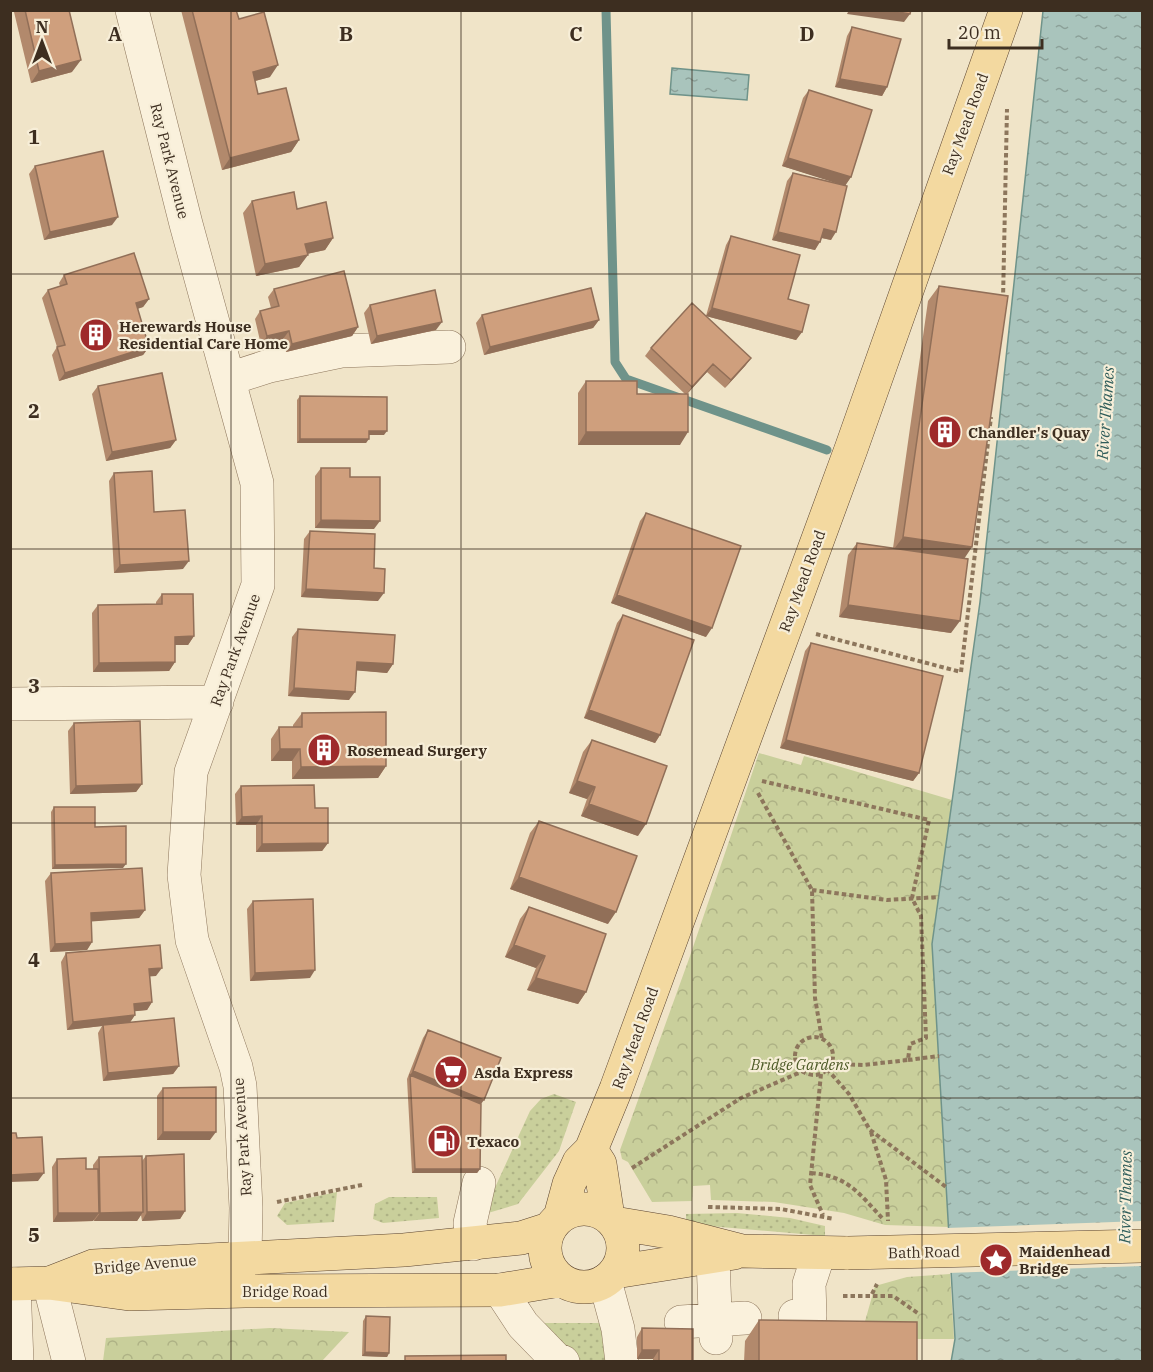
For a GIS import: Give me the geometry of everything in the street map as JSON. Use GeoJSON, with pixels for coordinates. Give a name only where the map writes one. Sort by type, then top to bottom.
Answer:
{"type":"FeatureCollection","features":[{"type":"Feature","properties":{"kind":"main road","name":"Ray Mead Road"},"geometry":{"type":"LineString","coordinates":[[554,1223],[579,1162],[591,1150],[741,776],[787,623],[1006,10]]}},
{"type":"Feature","properties":{"kind":"main road"},"geometry":{"type":"LineString","coordinates":[[591,1150],[600,1164],[611,1220],[620,1234],[623,1247],[621,1260],[610,1277]]}},
{"type":"Feature","properties":{"kind":"main road","name":"Bath Road"},"geometry":{"type":"LineString","coordinates":[[554,1223],[571,1211],[584,1209],[611,1220],[669,1233],[727,1255]]}},
{"type":"Feature","properties":{"kind":"main road"},"geometry":{"type":"LineString","coordinates":[[245,1256],[473,1244],[521,1238],[554,1223]]}},
{"type":"Feature","properties":{"kind":"main road"},"geometry":{"type":"LineString","coordinates":[[554,1223],[544,1243],[545,1257],[550,1270],[560,1280]]}},
{"type":"Feature","properties":{"kind":"main road","name":"Bath Road"},"geometry":{"type":"LineString","coordinates":[[560,1280],[583,1288],[610,1277],[727,1255],[837,1243],[1143,1246]]}},
{"type":"Feature","properties":{"kind":"main road","name":"Bridge Avenue"},"geometry":{"type":"LineString","coordinates":[[49,1283],[93,1266],[245,1256]]}},
{"type":"Feature","properties":{"kind":"main road","name":"Bridge Road"},"geometry":{"type":"LineString","coordinates":[[12,1284],[49,1283],[129,1294],[500,1290],[560,1280]]}},
{"type":"Feature","properties":{"kind":"street","name":"Ray Park Avenue"},"geometry":{"type":"LineString","coordinates":[[132,10],[186,224],[257,483],[258,585],[191,772],[184,875],[192,940],[236,1067],[240,1086],[246,1208],[245,1256]]}},
{"type":"Feature","properties":{"kind":"street"},"geometry":{"type":"LineString","coordinates":[[229,379],[269,366],[341,351],[449,347]]}},
{"type":"Feature","properties":{"kind":"street"},"geometry":{"type":"LineString","coordinates":[[10,704],[217,702]]}},
{"type":"Feature","properties":{"kind":"street"},"geometry":{"type":"LineString","coordinates":[[473,1244],[470,1223],[479,1182]]}},
{"type":"Feature","properties":{"kind":"street"},"geometry":{"type":"LineString","coordinates":[[795,1316],[810,1316],[810,1284],[837,1243]]}},
{"type":"Feature","properties":{"kind":"street"},"geometry":{"type":"LineString","coordinates":[[681,1322],[725,1325],[727,1255]]}},
{"type":"Feature","properties":{"kind":"street"},"geometry":{"type":"LineString","coordinates":[[610,1277],[622,1362]]}},
{"type":"Feature","properties":{"kind":"street"},"geometry":{"type":"LineString","coordinates":[[49,1283],[69,1362]]}},
{"type":"Feature","properties":{"kind":"street"},"geometry":{"type":"LineString","coordinates":[[12,1284],[17,1362]]}},
{"type":"Feature","properties":{"kind":"street"},"geometry":{"type":"LineString","coordinates":[[500,1290],[523,1325],[556,1359],[563,1362]]}},
{"type":"Feature","properties":{"kind":"path"},"geometry":{"type":"LineString","coordinates":[[1003,312],[1007,103]]}},
{"type":"Feature","properties":{"kind":"path"},"geometry":{"type":"LineString","coordinates":[[787,623],[835,641],[961,672],[992,405]]}},
{"type":"Feature","properties":{"kind":"path"},"geometry":{"type":"LineString","coordinates":[[741,776],[812,890],[815,998],[822,1039]]}},
{"type":"Feature","properties":{"kind":"path"},"geometry":{"type":"LineString","coordinates":[[741,776],[929,819],[912,898],[921,916],[926,1038],[910,1044],[908,1060]]}},
{"type":"Feature","properties":{"kind":"path"},"geometry":{"type":"LineString","coordinates":[[812,890],[887,900],[939,897]]}},
{"type":"Feature","properties":{"kind":"path"},"geometry":{"type":"LineString","coordinates":[[803,1071],[795,1056],[796,1048],[808,1037],[822,1039],[830,1046],[833,1054],[829,1067],[821,1074],[811,1173],[813,1196],[837,1243]]}},
{"type":"Feature","properties":{"kind":"path"},"geometry":{"type":"LineString","coordinates":[[829,1067],[939,1056]]}},
{"type":"Feature","properties":{"kind":"path"},"geometry":{"type":"LineString","coordinates":[[811,1173],[832,1175],[844,1180],[888,1225],[886,1180],[870,1130],[829,1067]]}},
{"type":"Feature","properties":{"kind":"path"},"geometry":{"type":"LineString","coordinates":[[628,1170],[741,1098],[803,1071],[821,1074]]}},
{"type":"Feature","properties":{"kind":"path"},"geometry":{"type":"LineString","coordinates":[[870,1130],[946,1187]]}},
{"type":"Feature","properties":{"kind":"path"},"geometry":{"type":"LineString","coordinates":[[274,1202],[362,1185]]}},
{"type":"Feature","properties":{"kind":"path"},"geometry":{"type":"LineString","coordinates":[[700,1207],[753,1206],[823,1215]]}},
{"type":"Feature","properties":{"kind":"path"},"geometry":{"type":"LineString","coordinates":[[843,1296],[893,1296],[919,1314]]}},
{"type":"Feature","properties":{"kind":"green space","name":"Bridge Gardens"},"geometry":{"type":"Polygon","coordinates":[[[759,753],[801,765],[804,756],[952,800],[932,944],[949,1227],[885,1225],[844,1213],[774,1202],[711,1200],[710,1185],[693,1186],[692,1201],[652,1202],[628,1162],[622,1159],[620,1150],[690,956],[759,753]]]}},
{"type":"Feature","properties":{"kind":"green space"},"geometry":{"type":"Polygon","coordinates":[[[554,1094],[576,1102],[559,1151],[518,1204],[488,1213],[487,1205],[530,1111],[541,1099],[554,1094]]]}},
{"type":"Feature","properties":{"kind":"green space"},"geometry":{"type":"Polygon","coordinates":[[[337,1192],[334,1222],[287,1225],[277,1216],[285,1203],[337,1192]]]}},
{"type":"Feature","properties":{"kind":"green space"},"geometry":{"type":"Polygon","coordinates":[[[389,1197],[437,1197],[439,1218],[383,1223],[373,1219],[375,1204],[389,1197]]]}},
{"type":"Feature","properties":{"kind":"green space"},"geometry":{"type":"Polygon","coordinates":[[[737,1213],[790,1218],[825,1226],[825,1236],[686,1224],[686,1214],[737,1213]]]}},
{"type":"Feature","properties":{"kind":"green space"},"geometry":{"type":"Polygon","coordinates":[[[950,1274],[954,1339],[860,1339],[875,1286],[907,1277],[950,1274]]]}},
{"type":"Feature","properties":{"kind":"green space"},"geometry":{"type":"Polygon","coordinates":[[[530,1323],[604,1323],[608,1361],[580,1360],[544,1338],[530,1323]]]}},
{"type":"Feature","properties":{"kind":"green space"},"geometry":{"type":"Polygon","coordinates":[[[270,1328],[349,1332],[322,1361],[103,1361],[106,1338],[270,1328]]]}},
{"type":"Feature","properties":{"kind":"water","name":"River Thames"},"geometry":{"type":"Polygon","coordinates":[[[1043,11],[1142,11],[1142,1361],[951,1362],[955,1339],[932,944],[980,602],[1043,11]]]}},
{"type":"Feature","properties":{"kind":"water"},"geometry":{"type":"Polygon","coordinates":[[[672,68],[749,75],[747,100],[670,94],[672,68]]]}},
{"type":"Feature","properties":{"kind":"pier","name":"Maidenhead Bridge"},"geometry":{"type":"Polygon","coordinates":[[[1142,1221],[1142,1266],[948,1273],[946,1228],[1142,1221]]]}},
{"type":"Feature","properties":{"kind":"building"},"geometry":{"type":"Polygon","coordinates":[[[25,10],[69,10],[81,60],[39,71],[25,10]]]}},
{"type":"Feature","properties":{"kind":"building"},"geometry":{"type":"Polygon","coordinates":[[[192,10],[236,10],[239,19],[264,12],[278,65],[253,72],[258,94],[286,88],[299,140],[230,158],[192,10]]]}},
{"type":"Feature","properties":{"kind":"building"},"geometry":{"type":"Polygon","coordinates":[[[887,10],[911,10],[910,14],[887,10]]]}},
{"type":"Feature","properties":{"kind":"building"},"geometry":{"type":"Polygon","coordinates":[[[852,27],[901,39],[887,87],[840,79],[852,27]]]}},
{"type":"Feature","properties":{"kind":"building"},"geometry":{"type":"Polygon","coordinates":[[[809,90],[872,110],[851,177],[788,158],[809,90]]]}},
{"type":"Feature","properties":{"kind":"building"},"geometry":{"type":"Polygon","coordinates":[[[103,151],[118,217],[50,232],[35,166],[103,151]]]}},
{"type":"Feature","properties":{"kind":"building"},"geometry":{"type":"Polygon","coordinates":[[[793,173],[847,186],[836,232],[824,229],[820,242],[778,232],[793,173]]]}},
{"type":"Feature","properties":{"kind":"building"},"geometry":{"type":"Polygon","coordinates":[[[294,192],[297,209],[326,202],[333,238],[305,244],[308,255],[265,264],[252,201],[294,192]]]}},
{"type":"Feature","properties":{"kind":"building"},"geometry":{"type":"Polygon","coordinates":[[[731,236],[800,255],[788,299],[809,305],[802,332],[712,308],[731,236]]]}},
{"type":"Feature","properties":{"kind":"building","name":"Herewards House Residential Care Home"},"geometry":{"type":"Polygon","coordinates":[[[134,253],[149,299],[136,303],[149,347],[65,373],[57,347],[65,345],[48,290],[67,284],[64,275],[134,253]]]}},
{"type":"Feature","properties":{"kind":"building"},"geometry":{"type":"Polygon","coordinates":[[[344,271],[358,327],[292,344],[289,331],[267,336],[260,311],[279,306],[274,289],[344,271]]]}},
{"type":"Feature","properties":{"kind":"building","name":"Chandler's Quay"},"geometry":{"type":"Polygon","coordinates":[[[939,286],[1008,296],[972,547],[903,537],[939,286]]]}},
{"type":"Feature","properties":{"kind":"building"},"geometry":{"type":"Polygon","coordinates":[[[591,288],[599,320],[490,347],[482,315],[591,288]]]}},
{"type":"Feature","properties":{"kind":"building"},"geometry":{"type":"Polygon","coordinates":[[[435,290],[442,322],[377,336],[370,305],[435,290]]]}},
{"type":"Feature","properties":{"kind":"building"},"geometry":{"type":"Polygon","coordinates":[[[692,303],[751,358],[731,380],[713,364],[692,387],[651,348],[692,303]]]}},
{"type":"Feature","properties":{"kind":"building"},"geometry":{"type":"Polygon","coordinates":[[[162,373],[176,440],[112,452],[98,386],[162,373]]]}},
{"type":"Feature","properties":{"kind":"building"},"geometry":{"type":"Polygon","coordinates":[[[586,381],[637,381],[637,394],[688,394],[688,432],[586,432],[586,381]]]}},
{"type":"Feature","properties":{"kind":"building"},"geometry":{"type":"Polygon","coordinates":[[[300,396],[387,397],[387,431],[369,431],[369,439],[300,439],[300,396]]]}},
{"type":"Feature","properties":{"kind":"building"},"geometry":{"type":"Polygon","coordinates":[[[321,468],[350,468],[350,477],[380,477],[380,521],[321,520],[321,468]]]}},
{"type":"Feature","properties":{"kind":"building"},"geometry":{"type":"Polygon","coordinates":[[[152,471],[154,512],[185,510],[189,561],[120,565],[114,473],[152,471]]]}},
{"type":"Feature","properties":{"kind":"building"},"geometry":{"type":"Polygon","coordinates":[[[646,513],[741,546],[712,628],[617,595],[646,513]]]}},
{"type":"Feature","properties":{"kind":"building"},"geometry":{"type":"Polygon","coordinates":[[[310,531],[375,534],[374,568],[385,569],[384,593],[306,589],[310,531]]]}},
{"type":"Feature","properties":{"kind":"building"},"geometry":{"type":"Polygon","coordinates":[[[857,543],[968,559],[960,621],[848,605],[857,543]]]}},
{"type":"Feature","properties":{"kind":"building"},"geometry":{"type":"Polygon","coordinates":[[[162,594],[193,594],[194,636],[175,637],[175,662],[99,663],[98,605],[162,604],[162,594]]]}},
{"type":"Feature","properties":{"kind":"building"},"geometry":{"type":"Polygon","coordinates":[[[623,615],[694,640],[660,735],[589,710],[623,615]]]}},
{"type":"Feature","properties":{"kind":"building"},"geometry":{"type":"Polygon","coordinates":[[[298,629],[395,635],[393,664],[357,662],[355,692],[294,688],[298,629]]]}},
{"type":"Feature","properties":{"kind":"building"},"geometry":{"type":"Polygon","coordinates":[[[811,643],[943,676],[919,773],[786,740],[811,643]]]}},
{"type":"Feature","properties":{"kind":"building","name":"Rosemead Surgery"},"geometry":{"type":"Polygon","coordinates":[[[386,712],[386,766],[301,767],[300,749],[280,749],[279,727],[302,727],[302,713],[386,712]]]}},
{"type":"Feature","properties":{"kind":"building"},"geometry":{"type":"Polygon","coordinates":[[[140,721],[142,784],[76,786],[74,723],[140,721]]]}},
{"type":"Feature","properties":{"kind":"building"},"geometry":{"type":"Polygon","coordinates":[[[592,740],[667,766],[646,824],[589,804],[595,787],[577,781],[592,740]]]}},
{"type":"Feature","properties":{"kind":"building"},"geometry":{"type":"Polygon","coordinates":[[[314,785],[315,808],[328,808],[328,843],[262,844],[262,816],[242,817],[241,786],[314,785]]]}},
{"type":"Feature","properties":{"kind":"building"},"geometry":{"type":"Polygon","coordinates":[[[54,807],[95,807],[95,827],[126,826],[126,864],[55,865],[54,807]]]}},
{"type":"Feature","properties":{"kind":"building"},"geometry":{"type":"Polygon","coordinates":[[[539,821],[637,856],[616,912],[519,877],[539,821]]]}},
{"type":"Feature","properties":{"kind":"building"},"geometry":{"type":"Polygon","coordinates":[[[142,868],[145,910],[91,913],[92,942],[55,944],[51,873],[142,868]]]}},
{"type":"Feature","properties":{"kind":"building"},"geometry":{"type":"Polygon","coordinates":[[[313,899],[315,970],[255,973],[253,901],[313,899]]]}},
{"type":"Feature","properties":{"kind":"building"},"geometry":{"type":"Polygon","coordinates":[[[529,907],[606,934],[586,992],[536,978],[545,956],[514,945],[529,907]]]}},
{"type":"Feature","properties":{"kind":"building"},"geometry":{"type":"Polygon","coordinates":[[[160,945],[162,968],[149,969],[152,1002],[134,1004],[135,1015],[73,1022],[66,953],[160,945]]]}},
{"type":"Feature","properties":{"kind":"building"},"geometry":{"type":"Polygon","coordinates":[[[174,1018],[179,1066],[108,1073],[103,1025],[174,1018]]]}},
{"type":"Feature","properties":{"kind":"building","name":"Asda Express"},"geometry":{"type":"Polygon","coordinates":[[[428,1030],[501,1058],[484,1100],[413,1071],[428,1030]]]}},
{"type":"Feature","properties":{"kind":"building","name":"Texaco"},"geometry":{"type":"Polygon","coordinates":[[[410,1075],[481,1104],[480,1169],[415,1169],[410,1075]]]}},
{"type":"Feature","properties":{"kind":"building"},"geometry":{"type":"Polygon","coordinates":[[[216,1087],[216,1132],[163,1132],[163,1088],[216,1087]]]}},
{"type":"Feature","properties":{"kind":"building"},"geometry":{"type":"Polygon","coordinates":[[[10,1133],[16,1133],[17,1138],[42,1137],[44,1173],[10,1175],[10,1133]]]}},
{"type":"Feature","properties":{"kind":"building"},"geometry":{"type":"Polygon","coordinates":[[[184,1154],[185,1211],[147,1212],[146,1156],[184,1154]]]}},
{"type":"Feature","properties":{"kind":"building"},"geometry":{"type":"Polygon","coordinates":[[[142,1156],[143,1212],[100,1213],[99,1157],[142,1156]]]}},
{"type":"Feature","properties":{"kind":"building"},"geometry":{"type":"Polygon","coordinates":[[[86,1158],[86,1169],[98,1169],[99,1213],[58,1213],[57,1159],[86,1158]]]}},
{"type":"Feature","properties":{"kind":"building"},"geometry":{"type":"Polygon","coordinates":[[[366,1316],[390,1317],[389,1353],[365,1352],[366,1316]]]}},
{"type":"Feature","properties":{"kind":"building"},"geometry":{"type":"Polygon","coordinates":[[[759,1320],[917,1322],[917,1362],[759,1362],[759,1320]]]}},
{"type":"Feature","properties":{"kind":"building"},"geometry":{"type":"Polygon","coordinates":[[[642,1328],[693,1329],[693,1362],[659,1362],[659,1350],[642,1350],[642,1328]]]}},
{"type":"Feature","properties":{"kind":"building"},"geometry":{"type":"Polygon","coordinates":[[[506,1355],[506,1362],[405,1362],[405,1356],[506,1355]]]}},
{"type":"Feature","properties":{"kind":"waterway"},"geometry":{"type":"LineString","coordinates":[[606,10],[615,362],[626,379],[827,450]]}},
{"type":"Feature","properties":{"kind":"place","name":"Herewards House Residential Care Home"},"geometry":{"type":"Point","coordinates":[96,335]}},
{"type":"Feature","properties":{"kind":"place","name":"Chandler's Quay"},"geometry":{"type":"Point","coordinates":[945,432]}},
{"type":"Feature","properties":{"kind":"place","name":"Rosemead Surgery"},"geometry":{"type":"Point","coordinates":[324,750]}},
{"type":"Feature","properties":{"kind":"place","name":"Asda Express"},"geometry":{"type":"Point","coordinates":[451,1072]}},
{"type":"Feature","properties":{"kind":"place","name":"Texaco"},"geometry":{"type":"Point","coordinates":[444,1141]}},
{"type":"Feature","properties":{"kind":"place","name":"Maidenhead Bridge"},"geometry":{"type":"Point","coordinates":[996,1260]}}]}
